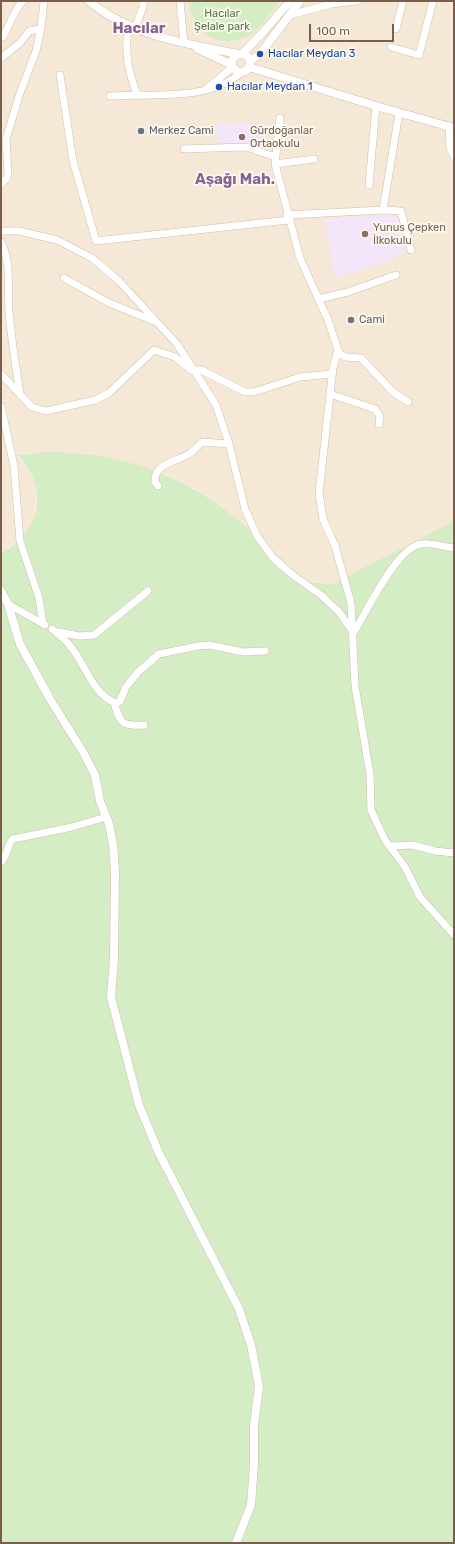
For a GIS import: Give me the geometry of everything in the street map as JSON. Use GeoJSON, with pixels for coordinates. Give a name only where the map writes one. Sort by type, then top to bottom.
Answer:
{"type":"FeatureCollection","features":[{"type":"Feature","properties":{"kind":"street"},"geometry":{"type":"LineString","coordinates":[[2,36],[11,22],[15,12],[23,1]]}},
{"type":"Feature","properties":{"kind":"street"},"geometry":{"type":"LineString","coordinates":[[1,184],[7,178],[8,174],[6,139],[20,93],[36,51],[41,29],[44,1]]}},
{"type":"Feature","properties":{"kind":"street"},"geometry":{"type":"LineString","coordinates":[[88,1],[97,8],[132,27],[184,43],[247,56],[247,67]]}},
{"type":"Feature","properties":{"kind":"street"},"geometry":{"type":"LineString","coordinates":[[137,94],[128,72],[125,49],[132,27],[143,8],[143,1]]}},
{"type":"Feature","properties":{"kind":"street"},"geometry":{"type":"LineString","coordinates":[[180,1],[184,43]]}},
{"type":"Feature","properties":{"kind":"street"},"geometry":{"type":"LineString","coordinates":[[205,90],[232,66],[234,56],[240,54],[266,29],[290,1]]}},
{"type":"Feature","properties":{"kind":"street"},"geometry":{"type":"LineString","coordinates":[[110,96],[137,94],[184,94],[219,87],[232,81],[260,54],[300,1]]}},
{"type":"Feature","properties":{"kind":"street"},"geometry":{"type":"LineString","coordinates":[[290,15],[331,4],[357,1]]}},
{"type":"Feature","properties":{"kind":"street"},"geometry":{"type":"LineString","coordinates":[[396,29],[403,1]]}},
{"type":"Feature","properties":{"kind":"street"},"geometry":{"type":"LineString","coordinates":[[391,47],[419,55],[433,1]]}},
{"type":"Feature","properties":{"kind":"street"},"geometry":{"type":"LineString","coordinates":[[1,58],[20,43],[29,31],[41,29]]}},
{"type":"Feature","properties":{"kind":"street"},"geometry":{"type":"LineString","coordinates":[[184,43],[232,66],[237,71],[247,67],[451,127],[450,148],[454,158]]}},
{"type":"Feature","properties":{"kind":"street"},"geometry":{"type":"LineString","coordinates":[[60,75],[73,161],[96,241],[288,218],[383,210],[401,211],[411,250]]}},
{"type":"Feature","properties":{"kind":"street"},"geometry":{"type":"LineString","coordinates":[[369,185],[376,106]]}},
{"type":"Feature","properties":{"kind":"street"},"geometry":{"type":"LineString","coordinates":[[383,210],[400,113]]}},
{"type":"Feature","properties":{"kind":"street"},"geometry":{"type":"LineString","coordinates":[[280,118],[276,161],[288,218],[300,258],[328,320],[338,350],[345,357],[361,358],[393,392],[408,402]]}},
{"type":"Feature","properties":{"kind":"street"},"geometry":{"type":"LineString","coordinates":[[184,149],[246,147],[276,161],[314,159]]}},
{"type":"Feature","properties":{"kind":"street"},"geometry":{"type":"LineString","coordinates":[[1,231],[19,231],[57,240],[92,258],[119,282],[177,344],[216,405],[229,444],[245,509],[257,536],[273,558],[294,576],[321,594],[339,612],[354,632]]}},
{"type":"Feature","properties":{"kind":"street"},"geometry":{"type":"LineString","coordinates":[[1,242],[9,266],[9,310],[20,394]]}},
{"type":"Feature","properties":{"kind":"street"},"geometry":{"type":"LineString","coordinates":[[318,299],[348,292],[396,275]]}},
{"type":"Feature","properties":{"kind":"street"},"geometry":{"type":"LineString","coordinates":[[64,278],[109,303],[156,322]]}},
{"type":"Feature","properties":{"kind":"street"},"geometry":{"type":"LineString","coordinates":[[1,374],[32,407],[46,411],[94,400],[109,393],[154,350],[175,357],[194,371],[201,370],[245,392],[254,392],[300,378],[332,374]]}},
{"type":"Feature","properties":{"kind":"street"},"geometry":{"type":"LineString","coordinates":[[338,350],[332,374],[319,493],[323,519],[335,546],[351,603],[354,632],[355,686],[370,774],[371,810],[390,846],[405,867],[420,897],[454,935]]}},
{"type":"Feature","properties":{"kind":"street"},"geometry":{"type":"LineString","coordinates":[[330,394],[375,409],[380,416],[379,424]]}},
{"type":"Feature","properties":{"kind":"street"},"geometry":{"type":"LineString","coordinates":[[1,406],[14,466],[20,541],[39,598],[43,624]]}},
{"type":"Feature","properties":{"kind":"street"},"geometry":{"type":"LineString","coordinates":[[158,486],[155,482],[156,475],[163,465],[190,454],[203,442],[229,444]]}},
{"type":"Feature","properties":{"kind":"street"},"geometry":{"type":"LineString","coordinates":[[354,632],[397,560],[406,550],[421,543],[454,548]]}},
{"type":"Feature","properties":{"kind":"street"},"geometry":{"type":"LineString","coordinates":[[1,591],[8,604],[20,644],[50,699],[83,752],[95,775],[100,800],[113,844],[115,872],[114,958],[111,997],[139,1105],[158,1152],[239,1309],[251,1345],[259,1386],[254,1426],[254,1464],[251,1505],[236,1543]]}},
{"type":"Feature","properties":{"kind":"street"},"geometry":{"type":"LineString","coordinates":[[8,604],[52,629],[65,634],[88,636],[94,635],[148,591]]}},
{"type":"Feature","properties":{"kind":"street"},"geometry":{"type":"LineString","coordinates":[[52,629],[65,639],[75,652],[91,681],[101,693],[114,702],[117,714],[124,724],[128,726],[144,725]]}},
{"type":"Feature","properties":{"kind":"street"},"geometry":{"type":"LineString","coordinates":[[114,702],[119,702],[126,687],[138,672],[159,654],[198,646],[209,646],[243,652],[266,651]]}},
{"type":"Feature","properties":{"kind":"street"},"geometry":{"type":"LineString","coordinates":[[1,862],[5,858],[8,844],[13,839],[72,827],[106,817]]}},
{"type":"Feature","properties":{"kind":"street"},"geometry":{"type":"LineString","coordinates":[[390,846],[413,845],[435,851],[454,853]]}},
{"type":"Feature","properties":{"kind":"shaded area"},"geometry":{"type":"Polygon","coordinates":[[[1,1],[454,1],[454,521],[332,584],[321,584],[305,579],[221,506],[195,489],[167,475],[124,461],[78,453],[32,453],[17,455],[30,471],[35,483],[37,497],[34,517],[29,529],[20,540],[1,553],[1,1]]]}},
{"type":"Feature","properties":{"kind":"shaded area","name":"Gürdoğanlar Ortaokulu"},"geometry":{"type":"Polygon","coordinates":[[[217,123],[266,124],[266,157],[250,151],[221,153],[217,123]]]}},
{"type":"Feature","properties":{"kind":"shaded area","name":"Yunus Çepken İlkokulu"},"geometry":{"type":"Polygon","coordinates":[[[385,215],[392,216],[399,220],[405,247],[403,254],[386,262],[335,278],[325,219],[385,215]]]}},
{"type":"Feature","properties":{"kind":"green space","name":"Hacılar Şelale park"},"geometry":{"type":"Polygon","coordinates":[[[189,1],[280,1],[262,24],[253,32],[238,40],[228,41],[218,40],[209,36],[202,30],[191,12],[189,1]]]}},
{"type":"Feature","properties":{"kind":"green space"},"geometry":{"type":"Polygon","coordinates":[[[48,452],[98,456],[145,467],[168,476],[212,500],[232,515],[305,579],[315,583],[332,584],[454,521],[454,1543],[1,1543],[1,553],[15,544],[25,534],[32,521],[36,508],[37,494],[34,481],[27,467],[17,455],[48,452]]]}},
{"type":"Feature","properties":{"kind":"place","name":"Hacılar Meydan 3"},"geometry":{"type":"Point","coordinates":[260,54]}},
{"type":"Feature","properties":{"kind":"place","name":"Hacılar Meydan 1"},"geometry":{"type":"Point","coordinates":[219,87]}},
{"type":"Feature","properties":{"kind":"place","name":"Merkez Cami"},"geometry":{"type":"Point","coordinates":[141,131]}},
{"type":"Feature","properties":{"kind":"place","name":"Gürdoğanlar Ortaokulu"},"geometry":{"type":"Point","coordinates":[242,137]}},
{"type":"Feature","properties":{"kind":"place","name":"Yunus Çepken İlkokulu"},"geometry":{"type":"Point","coordinates":[365,234]}},
{"type":"Feature","properties":{"kind":"place","name":"Cami"},"geometry":{"type":"Point","coordinates":[351,320]}},
{"type":"Feature","properties":{"kind":"district","name":"Hacılar"},"geometry":{"type":"Point","coordinates":[139,29]}},
{"type":"Feature","properties":{"kind":"district","name":"Aşağı Mah."},"geometry":{"type":"Point","coordinates":[235,180]}}]}
